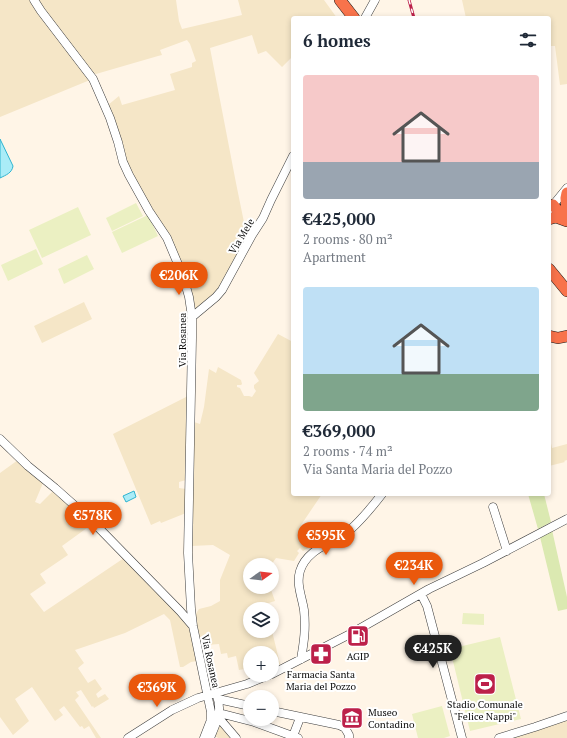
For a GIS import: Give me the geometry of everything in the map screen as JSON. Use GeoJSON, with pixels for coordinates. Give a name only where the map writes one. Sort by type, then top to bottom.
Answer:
{"type":"FeatureCollection","features":[{"type":"Feature","properties":{"kind":"highway"},"geometry":{"type":"LineString","coordinates":[[340,0],[352,16]]}},
{"type":"Feature","properties":{"kind":"highway"},"geometry":{"type":"LineString","coordinates":[[567,193],[567,212]]}},
{"type":"Feature","properties":{"kind":"highway"},"geometry":{"type":"LineString","coordinates":[[551,207],[567,221]]}},
{"type":"Feature","properties":{"kind":"highway"},"geometry":{"type":"LineString","coordinates":[[551,218],[556,217],[567,221]]}},
{"type":"Feature","properties":{"kind":"highway"},"geometry":{"type":"LineString","coordinates":[[551,266],[567,283]]}},
{"type":"Feature","properties":{"kind":"highway"},"geometry":{"type":"LineString","coordinates":[[552,273],[567,291]]}},
{"type":"Feature","properties":{"kind":"highway"},"geometry":{"type":"LineString","coordinates":[[552,273],[567,297]]}},
{"type":"Feature","properties":{"kind":"highway"},"geometry":{"type":"LineString","coordinates":[[551,336],[558,338],[567,336]]}},
{"type":"Feature","properties":{"kind":"street","name":"Via Rosanea"},"geometry":{"type":"LineString","coordinates":[[34,0],[93,79],[110,118],[123,162],[149,211],[167,238],[190,297],[192,317],[188,553],[191,610],[193,626],[214,696]]}},
{"type":"Feature","properties":{"kind":"street"},"geometry":{"type":"LineString","coordinates":[[366,16],[376,0]]}},
{"type":"Feature","properties":{"kind":"street","name":"Via Mele"},"geometry":{"type":"LineString","coordinates":[[192,317],[222,290],[263,218],[291,160]]}},
{"type":"Feature","properties":{"kind":"street"},"geometry":{"type":"LineString","coordinates":[[551,207],[567,188]]}},
{"type":"Feature","properties":{"kind":"street"},"geometry":{"type":"LineString","coordinates":[[0,439],[97,527],[193,626]]}},
{"type":"Feature","properties":{"kind":"street"},"geometry":{"type":"LineString","coordinates":[[301,659],[305,636],[304,610],[299,578],[300,570],[309,556],[340,537],[363,518],[380,496]]}},
{"type":"Feature","properties":{"kind":"street"},"geometry":{"type":"LineString","coordinates":[[493,507],[507,551]]}},
{"type":"Feature","properties":{"kind":"street"},"geometry":{"type":"LineString","coordinates":[[279,670],[421,594],[567,519]]}},
{"type":"Feature","properties":{"kind":"street"},"geometry":{"type":"LineString","coordinates":[[421,594],[427,606],[462,738]]}},
{"type":"Feature","properties":{"kind":"street"},"geometry":{"type":"LineString","coordinates":[[305,636],[314,652]]}},
{"type":"Feature","properties":{"kind":"street"},"geometry":{"type":"LineString","coordinates":[[128,738],[172,710],[198,698],[214,696],[252,682]]}},
{"type":"Feature","properties":{"kind":"street"},"geometry":{"type":"LineString","coordinates":[[214,696],[243,704]]}},
{"type":"Feature","properties":{"kind":"street"},"geometry":{"type":"LineString","coordinates":[[214,696],[219,715],[236,738]]}},
{"type":"Feature","properties":{"kind":"street"},"geometry":{"type":"LineString","coordinates":[[204,738],[211,720],[214,696]]}},
{"type":"Feature","properties":{"kind":"street"},"geometry":{"type":"LineString","coordinates":[[279,713],[339,725],[345,728],[349,735],[348,738]]}},
{"type":"Feature","properties":{"kind":"street"},"geometry":{"type":"LineString","coordinates":[[219,715],[254,722],[295,737],[300,718]]}},
{"type":"Feature","properties":{"kind":"street"},"geometry":{"type":"LineString","coordinates":[[210,738],[219,715]]}},
{"type":"Feature","properties":{"kind":"street"},"geometry":{"type":"LineString","coordinates":[[498,738],[567,716]]}},
{"type":"Feature","properties":{"kind":"shaded area"},"geometry":{"type":"Polygon","coordinates":[[[0,0],[30,0],[90,80],[0,117],[0,0]]]}},
{"type":"Feature","properties":{"kind":"shaded area"},"geometry":{"type":"Polygon","coordinates":[[[37,0],[176,0],[179,21],[182,29],[242,15],[238,0],[324,0],[336,16],[291,16],[291,58],[282,67],[266,51],[258,54],[252,35],[210,48],[247,237],[224,283],[195,313],[190,289],[129,170],[108,105],[119,96],[122,105],[175,90],[170,74],[192,67],[192,63],[196,61],[190,44],[187,40],[160,50],[162,55],[96,74],[93,73],[37,0]]]}},
{"type":"Feature","properties":{"kind":"shaded area"},"geometry":{"type":"Polygon","coordinates":[[[462,0],[567,0],[567,84],[560,85],[555,46],[551,46],[551,16],[466,16],[462,0]]]}},
{"type":"Feature","properties":{"kind":"shaded area"},"geometry":{"type":"Polygon","coordinates":[[[84,302],[92,319],[42,343],[34,326],[84,302]]]}},
{"type":"Feature","properties":{"kind":"shaded area"},"geometry":{"type":"Polygon","coordinates":[[[278,334],[291,341],[291,496],[321,496],[301,525],[308,548],[303,551],[300,548],[297,551],[299,553],[294,561],[279,558],[243,558],[243,594],[272,594],[275,601],[243,602],[243,638],[274,638],[276,646],[243,646],[243,669],[239,670],[236,656],[228,658],[227,653],[221,654],[219,644],[207,645],[206,639],[200,637],[195,615],[199,609],[211,606],[220,601],[220,580],[230,555],[213,545],[191,546],[194,422],[200,424],[204,407],[209,369],[216,373],[218,367],[241,380],[242,384],[237,385],[237,387],[240,388],[244,396],[252,397],[256,391],[254,385],[259,381],[254,373],[278,334]]]}},
{"type":"Feature","properties":{"kind":"shaded area"},"geometry":{"type":"Polygon","coordinates":[[[188,396],[186,480],[179,482],[179,488],[186,489],[186,513],[161,523],[160,521],[151,525],[113,434],[188,396]]]}},
{"type":"Feature","properties":{"kind":"shaded area"},"geometry":{"type":"Polygon","coordinates":[[[551,443],[552,448],[567,444],[567,460],[564,461],[565,462],[551,466],[551,443]]]}},
{"type":"Feature","properties":{"kind":"shaded area"},"geometry":{"type":"Polygon","coordinates":[[[18,460],[43,483],[35,502],[40,504],[53,491],[91,525],[62,546],[68,555],[40,574],[46,583],[30,594],[44,612],[124,558],[182,617],[190,630],[193,639],[197,661],[180,667],[170,620],[164,614],[125,633],[75,650],[84,663],[78,668],[88,683],[95,679],[102,689],[96,694],[98,698],[105,694],[109,699],[94,708],[81,690],[76,692],[79,696],[75,700],[101,738],[96,738],[89,726],[84,729],[82,726],[80,727],[64,706],[59,710],[63,715],[55,721],[32,687],[15,699],[29,721],[13,735],[0,717],[0,473],[18,460]]]}},
{"type":"Feature","properties":{"kind":"shaded area"},"geometry":{"type":"Polygon","coordinates":[[[567,720],[567,738],[511,738],[532,732],[567,720]]]}},
{"type":"Feature","properties":{"kind":"shaded area"},"geometry":{"type":"Polygon","coordinates":[[[221,723],[235,738],[218,738],[215,736],[221,723]]]}},
{"type":"Feature","properties":{"kind":"green space"},"geometry":{"type":"Polygon","coordinates":[[[136,203],[143,216],[112,231],[106,218],[136,203]]]}},
{"type":"Feature","properties":{"kind":"green space"},"geometry":{"type":"Polygon","coordinates":[[[78,207],[91,235],[42,258],[29,230],[78,207]]]}},
{"type":"Feature","properties":{"kind":"green space"},"geometry":{"type":"Polygon","coordinates":[[[148,215],[158,236],[122,253],[112,232],[148,215]]]}},
{"type":"Feature","properties":{"kind":"green space"},"geometry":{"type":"Polygon","coordinates":[[[36,249],[43,264],[8,281],[1,265],[36,249]]]}},
{"type":"Feature","properties":{"kind":"green space"},"geometry":{"type":"Polygon","coordinates":[[[87,255],[94,269],[64,284],[58,269],[87,255]]]}},
{"type":"Feature","properties":{"kind":"green space"},"geometry":{"type":"Polygon","coordinates":[[[529,496],[544,496],[551,522],[538,529],[529,496]]]}},
{"type":"Feature","properties":{"kind":"green space"},"geometry":{"type":"Polygon","coordinates":[[[552,530],[567,597],[567,609],[558,611],[540,537],[552,530]]]}},
{"type":"Feature","properties":{"kind":"green space"},"geometry":{"type":"Polygon","coordinates":[[[463,613],[484,614],[484,625],[462,624],[463,613]]]}},
{"type":"Feature","properties":{"kind":"green space","name":"Stadio Comunale \"Felice Nappi\""},"geometry":{"type":"Polygon","coordinates":[[[500,637],[521,719],[470,731],[450,649],[500,637]]]}},
{"type":"Feature","properties":{"kind":"green space"},"geometry":{"type":"Polygon","coordinates":[[[442,706],[450,736],[444,738],[418,738],[412,714],[442,706]]]}},
{"type":"Feature","properties":{"kind":"water"},"geometry":{"type":"Polygon","coordinates":[[[0,139],[13,166],[10,172],[0,178],[0,139]]]}},
{"type":"Feature","properties":{"kind":"water"},"geometry":{"type":"Polygon","coordinates":[[[134,491],[136,497],[126,502],[123,496],[134,491]]]}},
{"type":"Feature","properties":{"kind":"railway"},"geometry":{"type":"LineString","coordinates":[[409,0],[413,16]]}},
{"type":"Feature","properties":{"kind":"place","name":"AGIP"},"geometry":{"type":"Point","coordinates":[358,636]}},
{"type":"Feature","properties":{"kind":"place","name":"Farmacia Santa Maria del Pozzo"},"geometry":{"type":"Point","coordinates":[321,654]}},
{"type":"Feature","properties":{"kind":"place","name":"Stadio Comunale \"Felice Nappi\""},"geometry":{"type":"Point","coordinates":[485,684]}},
{"type":"Feature","properties":{"kind":"place","name":"Museo Contadino"},"geometry":{"type":"Point","coordinates":[352,718]}}]}
